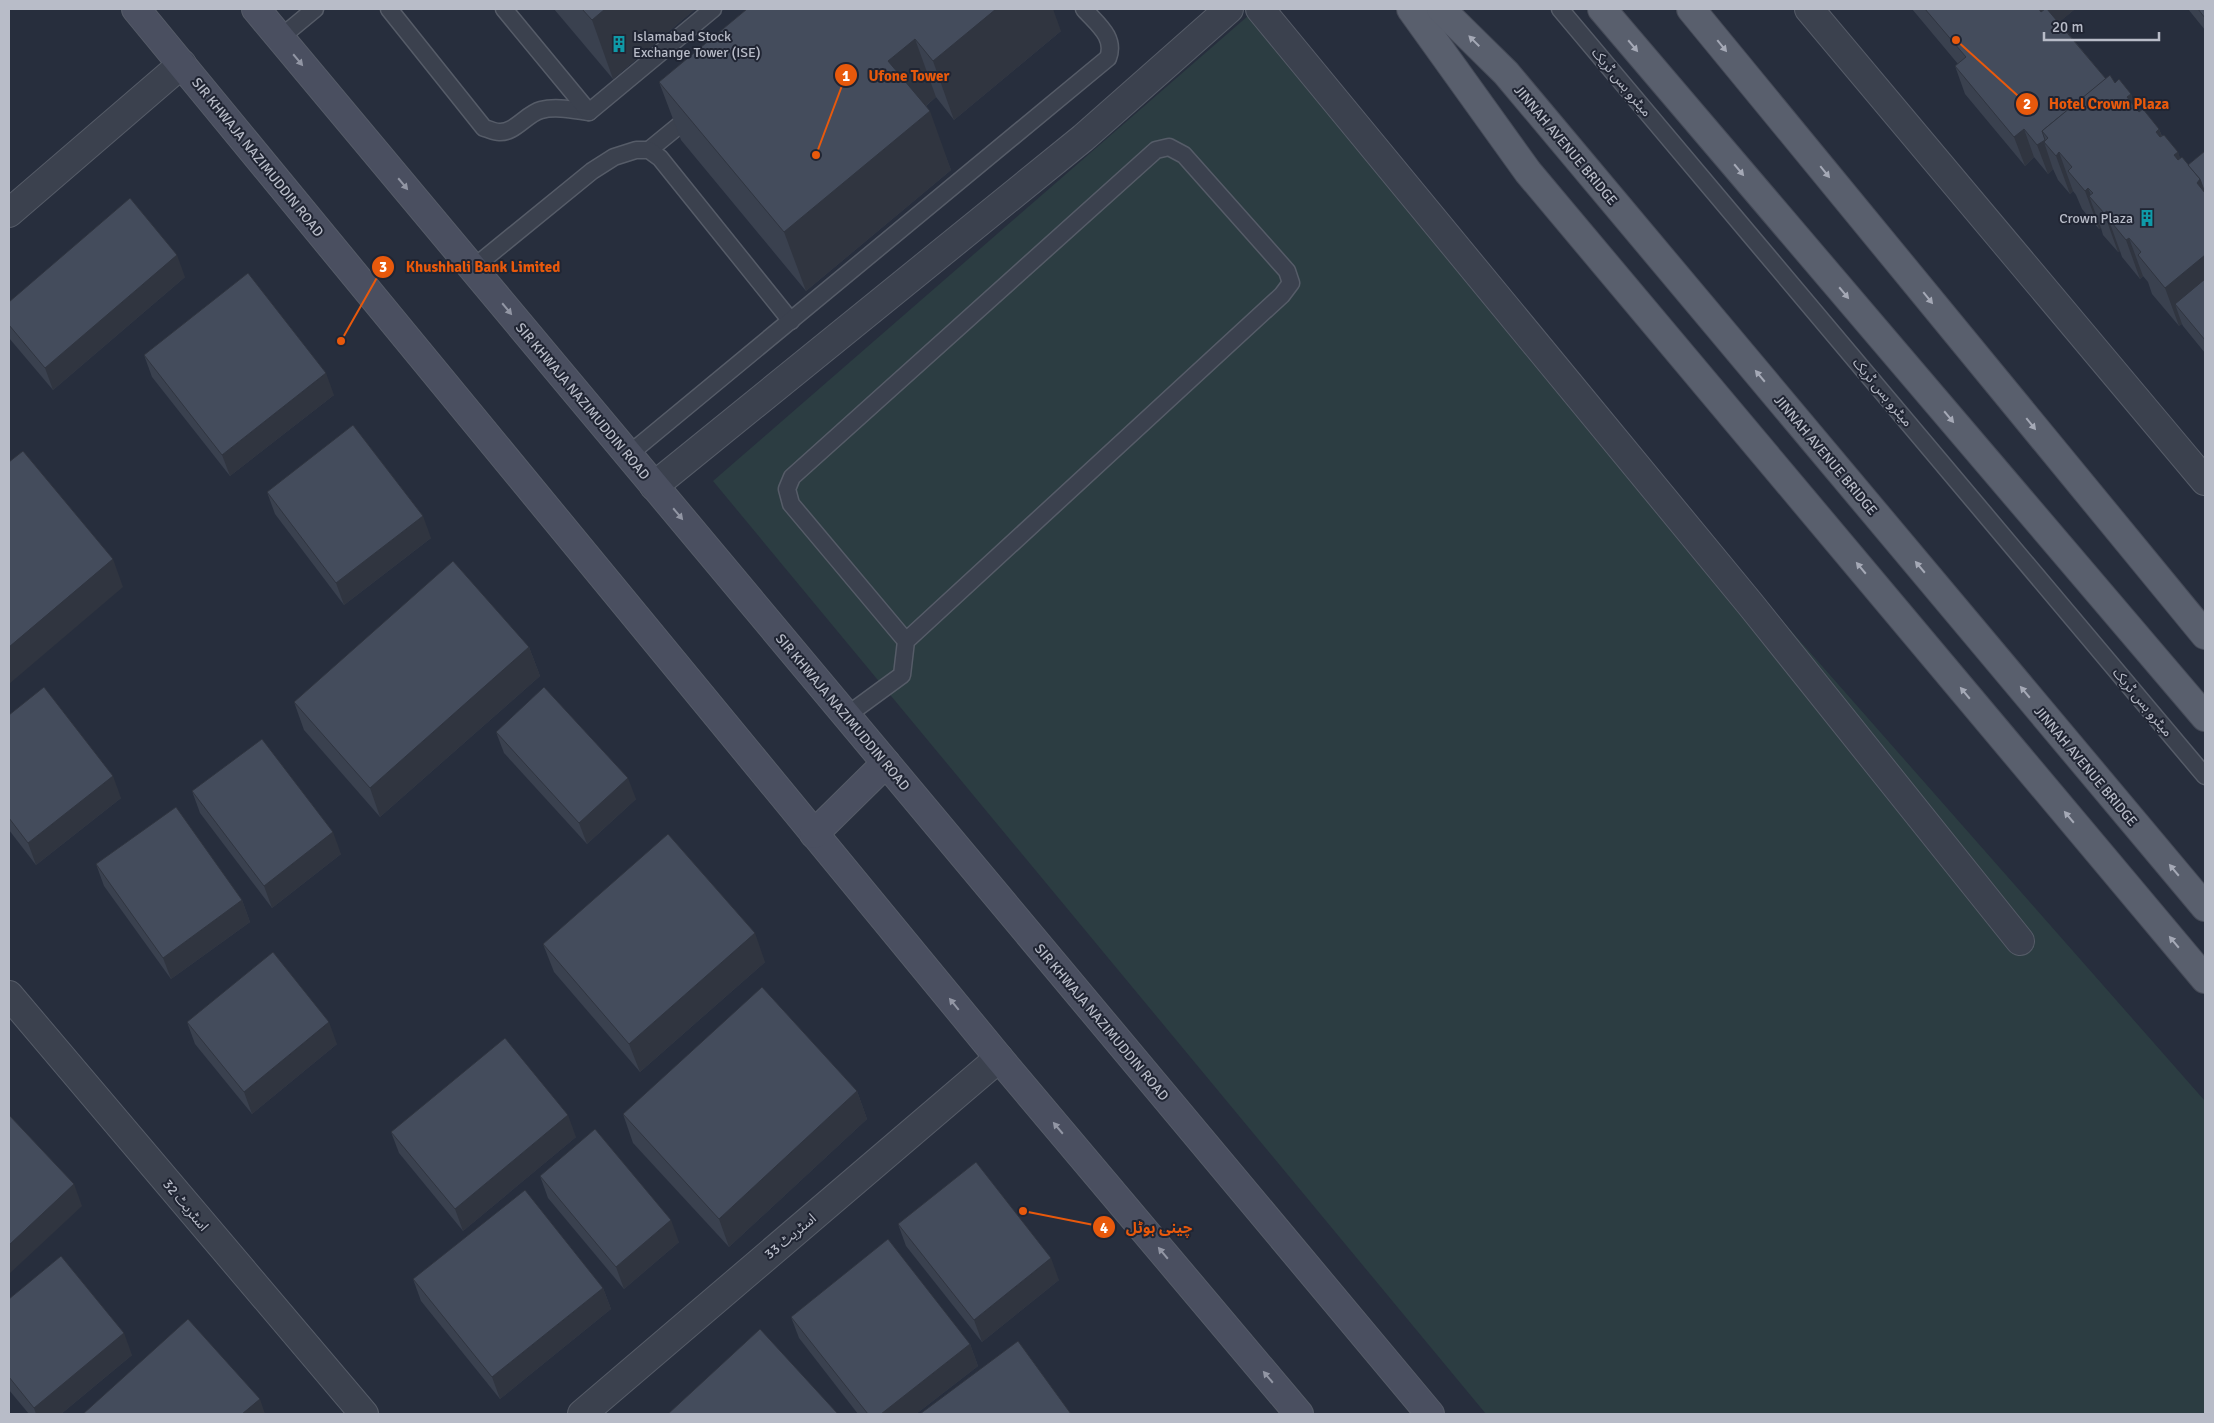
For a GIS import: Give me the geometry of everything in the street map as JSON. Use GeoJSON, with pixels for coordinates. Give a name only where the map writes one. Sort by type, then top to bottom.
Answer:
{"type":"FeatureCollection","features":[{"type":"Feature","properties":{"kind":"main road","name":"SIR KHWAJA NAZIMUDDIN ROAD"},"geometry":{"type":"LineString","coordinates":[[136,9],[999,1058],[1299,1414]]}},
{"type":"Feature","properties":{"kind":"main road","name":"SIR KHWAJA NAZIMUDDIN ROAD"},"geometry":{"type":"LineString","coordinates":[[256,9],[1430,1414]]}},
{"type":"Feature","properties":{"kind":"main road"},"geometry":{"type":"LineString","coordinates":[[1411,9],[1528,172],[2205,979]]}},
{"type":"Feature","properties":{"kind":"main road","name":"JINNAH AVENUE BRIDGE"},"geometry":{"type":"LineString","coordinates":[[1441,9],[1506,73],[2205,908]]}},
{"type":"Feature","properties":{"kind":"main road"},"geometry":{"type":"LineString","coordinates":[[1602,9],[2205,717]]}},
{"type":"Feature","properties":{"kind":"main road"},"geometry":{"type":"LineString","coordinates":[[1691,9],[2205,635]]}},
{"type":"Feature","properties":{"kind":"main road"},"geometry":{"type":"LineString","coordinates":[[814,834],[886,763]]}},
{"type":"Feature","properties":{"kind":"street"},"geometry":{"type":"LineString","coordinates":[[654,486],[1083,138],[1230,9]]}},
{"type":"Feature","properties":{"kind":"street"},"geometry":{"type":"LineString","coordinates":[[1260,9],[1751,604],[2020,941]]}},
{"type":"Feature","properties":{"kind":"street"},"geometry":{"type":"LineString","coordinates":[[1809,9],[2205,481]]}},
{"type":"Feature","properties":{"kind":"street"},"geometry":{"type":"LineString","coordinates":[[9,214],[182,64]]}},
{"type":"Feature","properties":{"kind":"street","name":"اسٹریٹ 32"},"geometry":{"type":"LineString","coordinates":[[9,995],[364,1414]]}},
{"type":"Feature","properties":{"kind":"street","name":"اسٹریٹ 33"},"geometry":{"type":"LineString","coordinates":[[582,1414],[999,1058]]}},
{"type":"Feature","properties":{"kind":"lane"},"geometry":{"type":"LineString","coordinates":[[280,38],[315,9]]}},
{"type":"Feature","properties":{"kind":"lane"},"geometry":{"type":"LineString","coordinates":[[389,9],[484,128],[500,132],[512,128],[526,117],[541,110],[562,109],[588,112],[713,9]]}},
{"type":"Feature","properties":{"kind":"lane"},"geometry":{"type":"LineString","coordinates":[[504,9],[588,112]]}},
{"type":"Feature","properties":{"kind":"lane"},"geometry":{"type":"LineString","coordinates":[[628,456],[1108,58],[1112,49],[1110,39],[1084,9]]}},
{"type":"Feature","properties":{"kind":"lane","name":"میٹرو بس ٹریک"},"geometry":{"type":"LineString","coordinates":[[1560,9],[2205,776]]}},
{"type":"Feature","properties":{"kind":"lane"},"geometry":{"type":"LineString","coordinates":[[649,150],[708,101]]}},
{"type":"Feature","properties":{"kind":"lane"},"geometry":{"type":"LineString","coordinates":[[846,716],[902,675],[906,641],[1267,308],[1291,283],[1287,271],[1184,155],[1169,148],[1156,150],[792,476],[786,489],[791,504],[906,641]]}},
{"type":"Feature","properties":{"kind":"lane"},"geometry":{"type":"LineString","coordinates":[[473,268],[592,171],[614,157],[636,150],[649,150],[660,158],[791,321]]}},
{"type":"Feature","properties":{"kind":"shaded area"},"geometry":{"type":"Polygon","coordinates":[[[1249,15],[2205,1101],[2205,1414],[1486,1414],[713,481],[1249,15]]]}},
{"type":"Feature","properties":{"kind":"building"},"geometry":{"type":"Polygon","coordinates":[[[582,9],[605,9],[592,20],[582,9]]]}},
{"type":"Feature","properties":{"kind":"building"},"geometry":{"type":"Polygon","coordinates":[[[747,9],[996,9],[933,61],[915,39],[888,61],[930,111],[784,232],[659,82],[747,9]]]}},
{"type":"Feature","properties":{"kind":"building"},"geometry":{"type":"Polygon","coordinates":[[[1925,9],[2039,9],[2041,12],[2047,9],[2106,79],[2042,131],[2045,140],[2037,145],[2024,129],[2014,137],[1955,66],[1966,57],[1925,9]]]}},
{"type":"Feature","properties":{"kind":"building"},"geometry":{"type":"Polygon","coordinates":[[[2198,9],[2205,9],[2205,18],[2198,9]]]}},
{"type":"Feature","properties":{"kind":"building","name":"Crown Plaza"},"geometry":{"type":"Polygon","coordinates":[[[2110,75],[2115,83],[2119,79],[2131,94],[2127,97],[2139,112],[2143,109],[2159,129],[2156,132],[2160,137],[2164,135],[2178,152],[2174,155],[2178,160],[2182,157],[2200,179],[2197,183],[2205,193],[2205,255],[2165,288],[2138,255],[2141,252],[2129,238],[2126,240],[2108,218],[2111,216],[2107,211],[2104,213],[2089,196],[2093,193],[2088,188],[2085,191],[2068,171],[2072,167],[2059,152],[2056,156],[2044,142],[2048,138],[2042,131],[2110,75]]]}},
{"type":"Feature","properties":{"kind":"building"},"geometry":{"type":"Polygon","coordinates":[[[2205,151],[2205,193],[2200,179],[2188,165],[2205,151]]]}},
{"type":"Feature","properties":{"kind":"building"},"geometry":{"type":"Polygon","coordinates":[[[130,198],[177,255],[45,368],[9,325],[9,302],[130,198]]]}},
{"type":"Feature","properties":{"kind":"building"},"geometry":{"type":"Polygon","coordinates":[[[248,273],[326,373],[222,455],[144,355],[248,273]]]}},
{"type":"Feature","properties":{"kind":"building"},"geometry":{"type":"Polygon","coordinates":[[[2205,279],[2205,340],[2175,304],[2205,279]]]}},
{"type":"Feature","properties":{"kind":"building"},"geometry":{"type":"Polygon","coordinates":[[[353,425],[423,516],[336,583],[267,492],[353,425]]]}},
{"type":"Feature","properties":{"kind":"building"},"geometry":{"type":"Polygon","coordinates":[[[23,451],[113,559],[9,647],[9,462],[23,451]]]}},
{"type":"Feature","properties":{"kind":"building"},"geometry":{"type":"Polygon","coordinates":[[[453,561],[529,647],[370,788],[294,702],[453,561]]]}},
{"type":"Feature","properties":{"kind":"building"},"geometry":{"type":"Polygon","coordinates":[[[44,687],[113,776],[28,843],[9,818],[9,715],[44,687]]]}},
{"type":"Feature","properties":{"kind":"building"},"geometry":{"type":"Polygon","coordinates":[[[544,687],[628,778],[579,823],[496,732],[544,687]]]}},
{"type":"Feature","properties":{"kind":"building"},"geometry":{"type":"Polygon","coordinates":[[[262,739],[333,832],[264,886],[192,791],[262,739]]]}},
{"type":"Feature","properties":{"kind":"building"},"geometry":{"type":"Polygon","coordinates":[[[176,807],[242,900],[163,958],[96,864],[176,807]]]}},
{"type":"Feature","properties":{"kind":"building"},"geometry":{"type":"Polygon","coordinates":[[[668,834],[755,933],[629,1044],[543,944],[668,834]]]}},
{"type":"Feature","properties":{"kind":"building"},"geometry":{"type":"Polygon","coordinates":[[[273,952],[329,1022],[244,1092],[187,1022],[273,952]]]}},
{"type":"Feature","properties":{"kind":"building"},"geometry":{"type":"Polygon","coordinates":[[[762,987],[857,1091],[719,1219],[623,1114],[762,987]]]}},
{"type":"Feature","properties":{"kind":"building"},"geometry":{"type":"Polygon","coordinates":[[[505,1038],[568,1115],[455,1209],[391,1132],[505,1038]]]}},
{"type":"Feature","properties":{"kind":"building"},"geometry":{"type":"Polygon","coordinates":[[[9,1115],[74,1184],[9,1245],[9,1115]]]}},
{"type":"Feature","properties":{"kind":"building"},"geometry":{"type":"Polygon","coordinates":[[[595,1129],[671,1220],[616,1267],[540,1176],[595,1129]]]}},
{"type":"Feature","properties":{"kind":"building"},"geometry":{"type":"Polygon","coordinates":[[[976,1162],[1051,1258],[974,1320],[898,1224],[976,1162]]]}},
{"type":"Feature","properties":{"kind":"building"},"geometry":{"type":"Polygon","coordinates":[[[525,1190],[603,1288],[492,1377],[413,1279],[525,1190]]]}},
{"type":"Feature","properties":{"kind":"building"},"geometry":{"type":"Polygon","coordinates":[[[888,1239],[970,1344],[881,1414],[868,1414],[791,1317],[888,1239]]]}},
{"type":"Feature","properties":{"kind":"building"},"geometry":{"type":"Polygon","coordinates":[[[61,1256],[124,1333],[34,1408],[9,1377],[9,1299],[61,1256]]]}},
{"type":"Feature","properties":{"kind":"building"},"geometry":{"type":"Polygon","coordinates":[[[188,1319],[260,1399],[242,1414],[83,1414],[188,1319]]]}},
{"type":"Feature","properties":{"kind":"building"},"geometry":{"type":"Polygon","coordinates":[[[760,1329],[838,1414],[668,1414],[760,1329]]]}},
{"type":"Feature","properties":{"kind":"building"},"geometry":{"type":"Polygon","coordinates":[[[1018,1341],[1071,1414],[920,1414],[1018,1341]]]}},
{"type":"Feature","properties":{"kind":"place","name":"Hotel Crown Plaza"},"geometry":{"type":"Point","coordinates":[1956,40]}},
{"type":"Feature","properties":{"kind":"place","name":"Islamabad Stock Exchange Tower (ISE)"},"geometry":{"type":"Point","coordinates":[619,44]}},
{"type":"Feature","properties":{"kind":"place","name":"Ufone Tower"},"geometry":{"type":"Point","coordinates":[816,155]}},
{"type":"Feature","properties":{"kind":"place","name":"Crown Plaza"},"geometry":{"type":"Point","coordinates":[2147,218]}},
{"type":"Feature","properties":{"kind":"place","name":"Khushhali Bank Limited"},"geometry":{"type":"Point","coordinates":[341,341]}},
{"type":"Feature","properties":{"kind":"place","name":"چینی ہوٹل"},"geometry":{"type":"Point","coordinates":[1023,1211]}}]}
